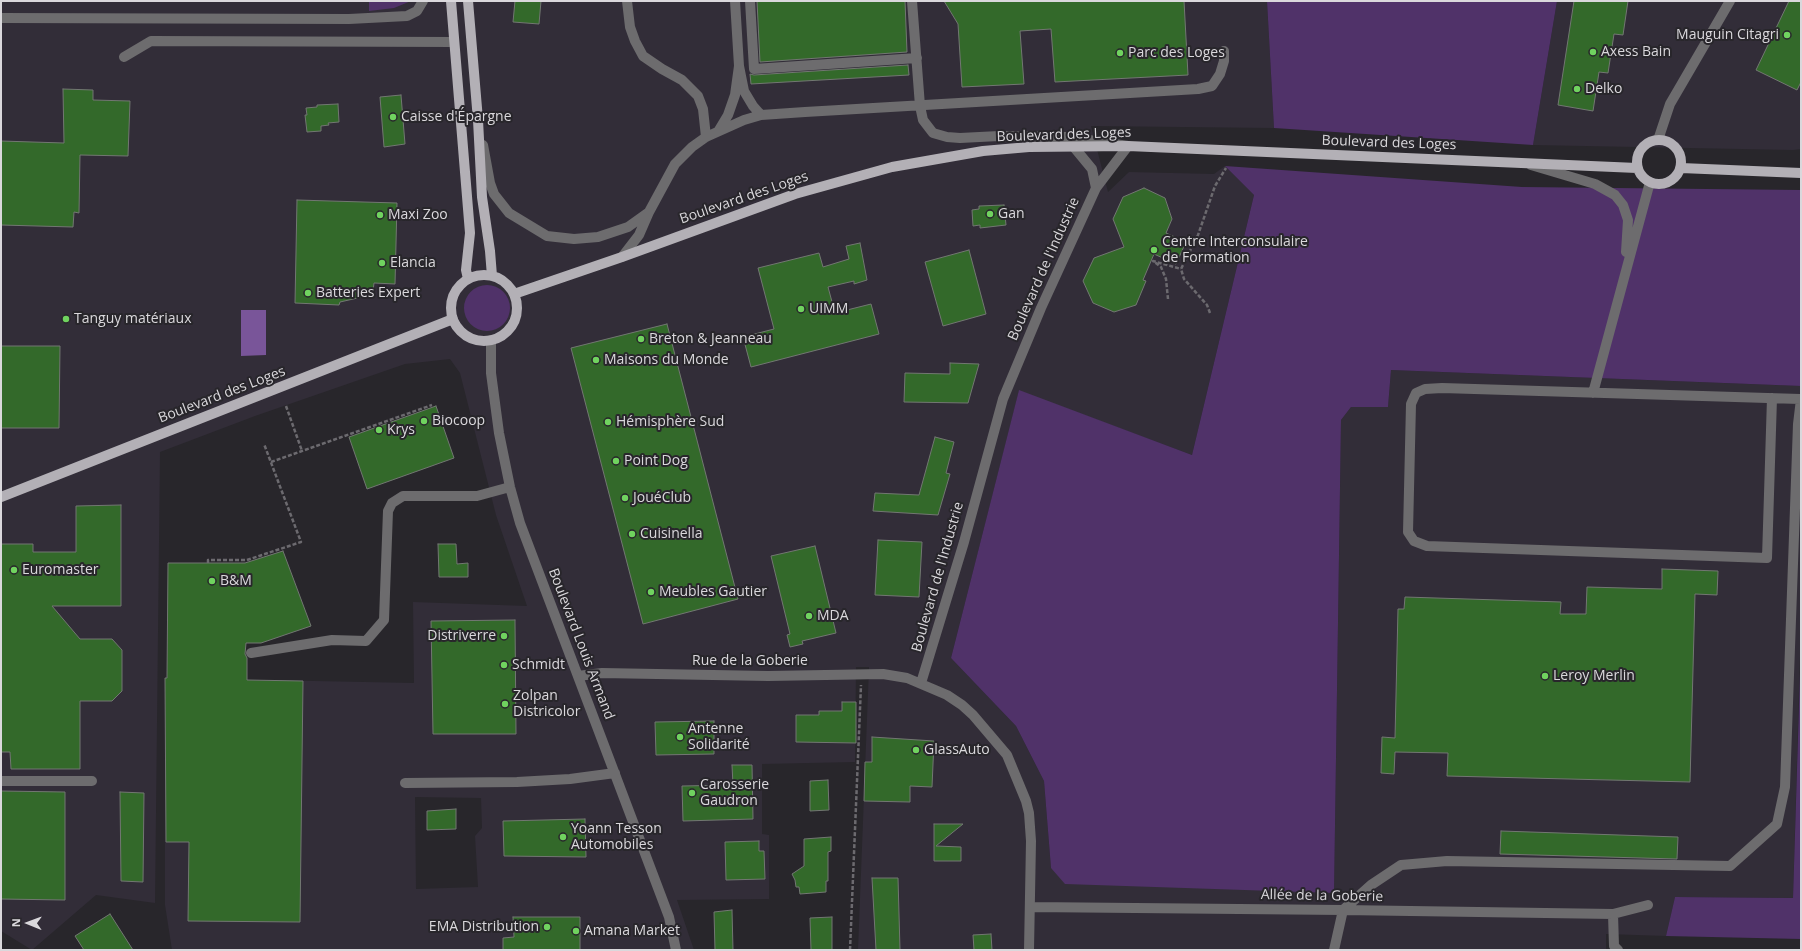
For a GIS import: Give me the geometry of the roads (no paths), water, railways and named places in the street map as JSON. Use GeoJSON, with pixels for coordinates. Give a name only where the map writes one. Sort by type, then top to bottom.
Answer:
{"type":"FeatureCollection","features":[{"type":"Feature","properties":{"kind":"main road"},"geometry":{"type":"LineString","coordinates":[[451,1],[470,233],[466,270],[468,279]]}},
{"type":"Feature","properties":{"kind":"main road"},"geometry":{"type":"LineString","coordinates":[[468,1],[478,120],[482,197],[492,276]]}},
{"type":"Feature","properties":{"kind":"main road"},"geometry":{"type":"LineString","coordinates":[[1658,140],[1672,143],[1677,148],[1681,161],[1677,175],[1672,181],[1665,184],[1650,182],[1640,174],[1638,168],[1638,155],[1641,149],[1652,141],[1658,140]]}},
{"type":"Feature","properties":{"kind":"main road","name":"Boulevard des Loges"},"geometry":{"type":"LineString","coordinates":[[514,294],[622,257],[795,194],[892,167],[983,152],[1029,147],[1128,146],[1638,168]]}},
{"type":"Feature","properties":{"kind":"main road"},"geometry":{"type":"LineString","coordinates":[[1680,168],[1801,173]]}},
{"type":"Feature","properties":{"kind":"main road"},"geometry":{"type":"LineString","coordinates":[[484,275],[492,276],[501,280],[514,294],[516,313],[508,331],[500,337],[481,341],[468,336],[457,327],[453,319],[451,308],[453,296],[459,286],[468,279],[484,275]]}},
{"type":"Feature","properties":{"kind":"main road","name":"Boulevard des Loges"},"geometry":{"type":"LineString","coordinates":[[1,497],[453,319]]}},
{"type":"Feature","properties":{"kind":"street"},"geometry":{"type":"LineString","coordinates":[[1,18],[349,19],[407,16],[417,11],[423,1]]}},
{"type":"Feature","properties":{"kind":"street"},"geometry":{"type":"LineString","coordinates":[[627,1],[630,27],[635,41],[644,56],[662,69],[682,80],[698,96],[703,109],[706,136]]}},
{"type":"Feature","properties":{"kind":"street"},"geometry":{"type":"LineString","coordinates":[[735,1],[739,66],[744,91],[753,106],[761,115]]}},
{"type":"Feature","properties":{"kind":"street"},"geometry":{"type":"LineString","coordinates":[[750,1],[754,69],[917,58]]}},
{"type":"Feature","properties":{"kind":"street"},"geometry":{"type":"LineString","coordinates":[[912,1],[920,106],[923,120],[933,132],[947,137],[1069,137],[1128,146]]}},
{"type":"Feature","properties":{"kind":"street"},"geometry":{"type":"LineString","coordinates":[[1658,140],[1670,104],[1730,1]]}},
{"type":"Feature","properties":{"kind":"street"},"geometry":{"type":"LineString","coordinates":[[124,57],[152,41],[454,42]]}},
{"type":"Feature","properties":{"kind":"street"},"geometry":{"type":"LineString","coordinates":[[622,257],[639,235],[649,212],[676,164],[692,147],[706,136],[744,120],[761,115],[1198,89],[1212,86],[1220,74],[1224,61],[1224,51]]}},
{"type":"Feature","properties":{"kind":"street"},"geometry":{"type":"LineString","coordinates":[[719,130],[728,115],[735,95],[739,66]]}},
{"type":"Feature","properties":{"kind":"street"},"geometry":{"type":"LineString","coordinates":[[478,120],[490,183],[494,194],[509,213],[547,236],[574,239],[598,237],[628,227],[649,212]]}},
{"type":"Feature","properties":{"kind":"street","name":"Boulevard de l'Industrie"},"geometry":{"type":"LineString","coordinates":[[1073,146],[1092,169],[1096,188]]}},
{"type":"Feature","properties":{"kind":"street","name":"Boulevard de l'Industrie"},"geometry":{"type":"LineString","coordinates":[[921,683],[964,542],[1003,399],[1041,308],[1096,188],[1128,146]]}},
{"type":"Feature","properties":{"kind":"street"},"geometry":{"type":"LineString","coordinates":[[1524,163],[1595,184],[1615,195],[1625,210],[1628,220],[1624,276]]}},
{"type":"Feature","properties":{"kind":"street"},"geometry":{"type":"LineString","coordinates":[[1593,393],[1650,182]]}},
{"type":"Feature","properties":{"kind":"street","name":"Boulevard Louis Armand"},"geometry":{"type":"LineString","coordinates":[[491,340],[492,373],[498,425],[510,488],[520,523],[669,917],[676,950]]}},
{"type":"Feature","properties":{"kind":"street"},"geometry":{"type":"LineString","coordinates":[[1334,950],[1343,910],[1371,885],[1401,865],[1446,861],[1730,866],[1777,824],[1785,787],[1800,399],[1772,398],[1593,393],[1442,388],[1425,388],[1416,393],[1412,404],[1408,532],[1414,541],[1427,546],[1767,558],[1772,398]]}},
{"type":"Feature","properties":{"kind":"street"},"geometry":{"type":"LineString","coordinates":[[251,653],[332,640],[366,641],[384,620],[388,511],[392,503],[403,496],[477,496],[510,488]]}},
{"type":"Feature","properties":{"kind":"street"},"geometry":{"type":"LineString","coordinates":[[1791,626],[1801,622]]}},
{"type":"Feature","properties":{"kind":"street","name":"Rue de la Goberie"},"geometry":{"type":"LineString","coordinates":[[578,676],[602,673],[768,676],[883,674],[895,675],[921,683]]}},
{"type":"Feature","properties":{"kind":"street"},"geometry":{"type":"LineString","coordinates":[[921,683],[937,689],[962,705],[994,738],[1007,755],[1024,796],[1029,813],[1031,841],[1031,907],[1029,950]]}},
{"type":"Feature","properties":{"kind":"street"},"geometry":{"type":"LineString","coordinates":[[405,783],[516,782],[570,779],[615,772]]}},
{"type":"Feature","properties":{"kind":"street"},"geometry":{"type":"LineString","coordinates":[[1,781],[92,781]]}},
{"type":"Feature","properties":{"kind":"street","name":"Allée de la Goberie"},"geometry":{"type":"LineString","coordinates":[[1031,907],[1613,914],[1648,905]]}},
{"type":"Feature","properties":{"kind":"street"},"geometry":{"type":"LineString","coordinates":[[1613,914],[1614,946],[1618,950]]}},
{"type":"Feature","properties":{"kind":"place","name":"Mauguin Citagri"},"geometry":{"type":"Point","coordinates":[1787,35]}},
{"type":"Feature","properties":{"kind":"place","name":"Axess Bain"},"geometry":{"type":"Point","coordinates":[1593,52]}},
{"type":"Feature","properties":{"kind":"place","name":"Parc des Loges"},"geometry":{"type":"Point","coordinates":[1120,53]}},
{"type":"Feature","properties":{"kind":"place","name":"Delko"},"geometry":{"type":"Point","coordinates":[1577,89]}},
{"type":"Feature","properties":{"kind":"place","name":"Caisse d'Épargne"},"geometry":{"type":"Point","coordinates":[393,117]}},
{"type":"Feature","properties":{"kind":"place","name":"Gan"},"geometry":{"type":"Point","coordinates":[990,214]}},
{"type":"Feature","properties":{"kind":"place","name":"Maxi Zoo"},"geometry":{"type":"Point","coordinates":[380,215]}},
{"type":"Feature","properties":{"kind":"place","name":"Centre Interconsulaire de Formation"},"geometry":{"type":"Point","coordinates":[1154,250]}},
{"type":"Feature","properties":{"kind":"place","name":"Elancia"},"geometry":{"type":"Point","coordinates":[382,263]}},
{"type":"Feature","properties":{"kind":"place","name":"Batteries Expert"},"geometry":{"type":"Point","coordinates":[308,293]}},
{"type":"Feature","properties":{"kind":"place","name":"UIMM"},"geometry":{"type":"Point","coordinates":[801,309]}},
{"type":"Feature","properties":{"kind":"place","name":"Tanguy matériaux"},"geometry":{"type":"Point","coordinates":[66,319]}},
{"type":"Feature","properties":{"kind":"place","name":"Breton & Jeanneau"},"geometry":{"type":"Point","coordinates":[641,339]}},
{"type":"Feature","properties":{"kind":"place","name":"Maisons du Monde"},"geometry":{"type":"Point","coordinates":[596,360]}},
{"type":"Feature","properties":{"kind":"place","name":"Biocoop"},"geometry":{"type":"Point","coordinates":[424,421]}},
{"type":"Feature","properties":{"kind":"place","name":"Hémisphère Sud"},"geometry":{"type":"Point","coordinates":[608,422]}},
{"type":"Feature","properties":{"kind":"place","name":"Krys"},"geometry":{"type":"Point","coordinates":[379,430]}},
{"type":"Feature","properties":{"kind":"place","name":"Point Dog"},"geometry":{"type":"Point","coordinates":[616,461]}},
{"type":"Feature","properties":{"kind":"place","name":"JouéClub"},"geometry":{"type":"Point","coordinates":[625,498]}},
{"type":"Feature","properties":{"kind":"place","name":"Cuisinella"},"geometry":{"type":"Point","coordinates":[632,534]}},
{"type":"Feature","properties":{"kind":"place","name":"Euromaster"},"geometry":{"type":"Point","coordinates":[14,570]}},
{"type":"Feature","properties":{"kind":"place","name":"B&M"},"geometry":{"type":"Point","coordinates":[212,581]}},
{"type":"Feature","properties":{"kind":"place","name":"Meubles Gautier"},"geometry":{"type":"Point","coordinates":[651,592]}},
{"type":"Feature","properties":{"kind":"place","name":"MDA"},"geometry":{"type":"Point","coordinates":[809,616]}},
{"type":"Feature","properties":{"kind":"place","name":"Distriverre"},"geometry":{"type":"Point","coordinates":[504,636]}},
{"type":"Feature","properties":{"kind":"place","name":"Schmidt"},"geometry":{"type":"Point","coordinates":[504,665]}},
{"type":"Feature","properties":{"kind":"place","name":"Leroy Merlin"},"geometry":{"type":"Point","coordinates":[1545,676]}},
{"type":"Feature","properties":{"kind":"place","name":"Zolpan Districolor"},"geometry":{"type":"Point","coordinates":[505,704]}},
{"type":"Feature","properties":{"kind":"place","name":"Antenne Solidarité"},"geometry":{"type":"Point","coordinates":[680,737]}},
{"type":"Feature","properties":{"kind":"place","name":"GlassAuto"},"geometry":{"type":"Point","coordinates":[916,750]}},
{"type":"Feature","properties":{"kind":"place","name":"Carosserie Gaudron"},"geometry":{"type":"Point","coordinates":[692,793]}},
{"type":"Feature","properties":{"kind":"place","name":"Yoann Tesson Automobiles"},"geometry":{"type":"Point","coordinates":[563,837]}},
{"type":"Feature","properties":{"kind":"place","name":"EMA Distribution"},"geometry":{"type":"Point","coordinates":[547,927]}},
{"type":"Feature","properties":{"kind":"place","name":"Amana Market"},"geometry":{"type":"Point","coordinates":[576,931]}}]}
